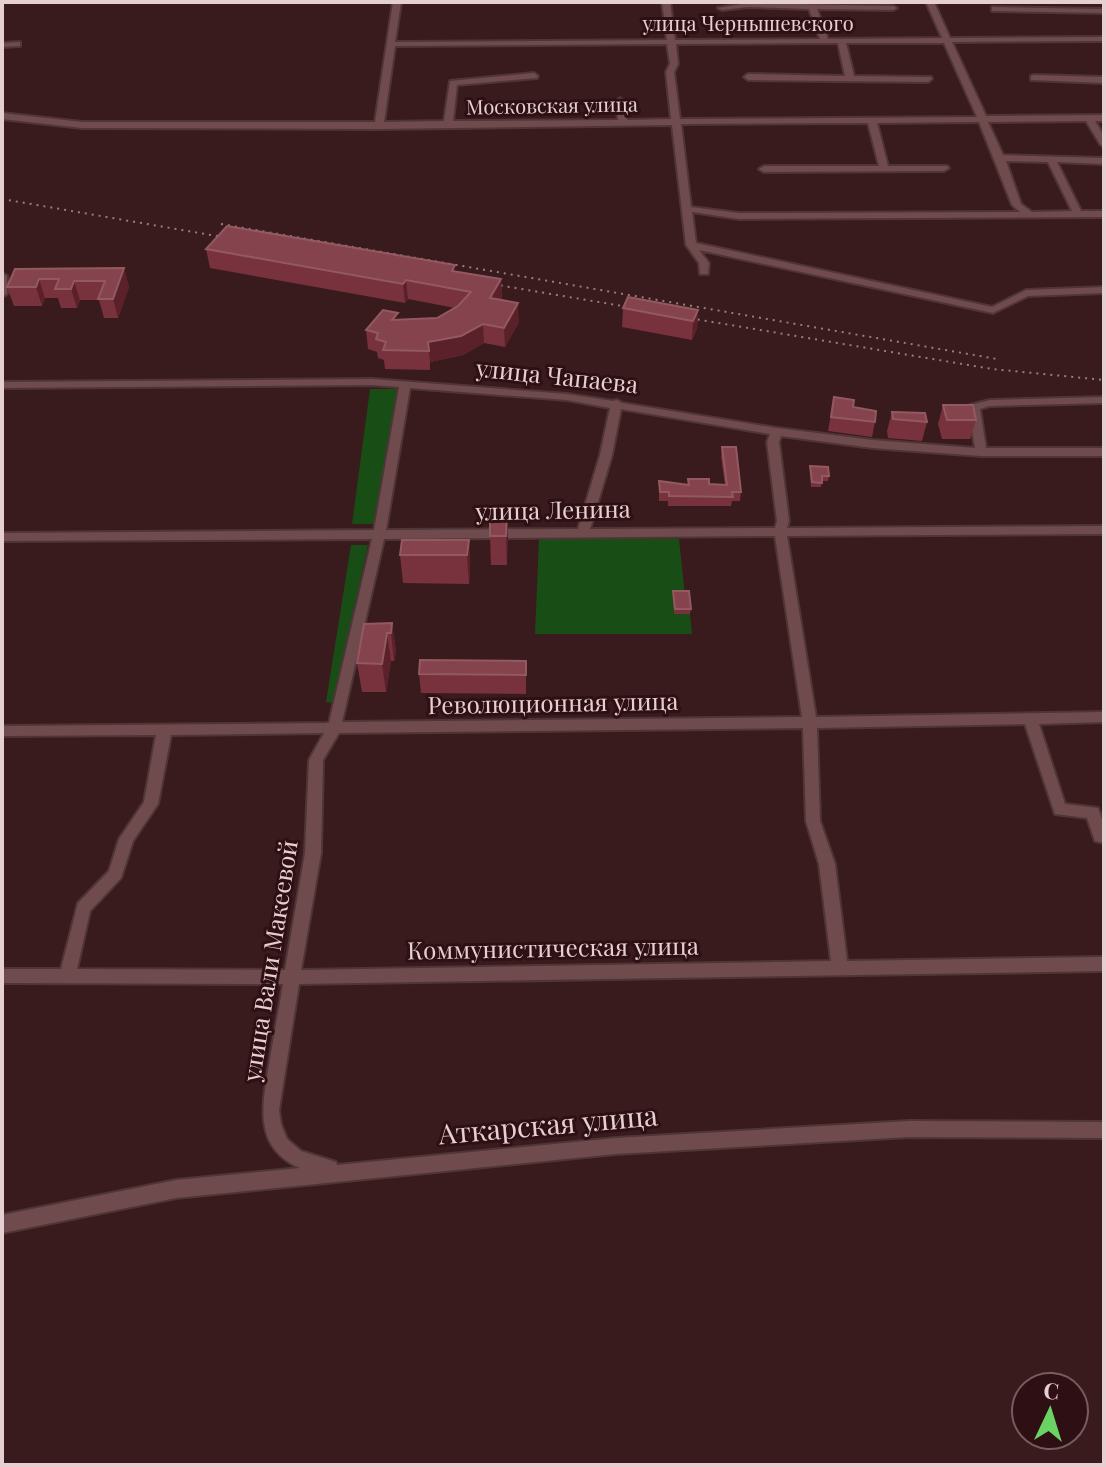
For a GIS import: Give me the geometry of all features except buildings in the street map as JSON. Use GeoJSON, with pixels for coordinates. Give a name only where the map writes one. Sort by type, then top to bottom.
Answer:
{"type":"FeatureCollection","features":[{"type":"Feature","properties":{"kind":"street"},"geometry":{"type":"LineString","coordinates":[[379,126],[397,2]]}},
{"type":"Feature","properties":{"kind":"street"},"geometry":{"type":"LineString","coordinates":[[666,2],[674,64],[670,72],[691,245],[704,263],[704,272]]}},
{"type":"Feature","properties":{"kind":"street"},"geometry":{"type":"LineString","coordinates":[[930,2],[984,120],[1017,205],[1030,215]]}},
{"type":"Feature","properties":{"kind":"street"},"geometry":{"type":"LineString","coordinates":[[722,8],[748,4],[893,8]]}},
{"type":"Feature","properties":{"kind":"street"},"geometry":{"type":"LineString","coordinates":[[995,9],[1090,6],[1104,11]]}},
{"type":"Feature","properties":{"kind":"street"},"geometry":{"type":"LineString","coordinates":[[813,8],[825,41]]}},
{"type":"Feature","properties":{"kind":"street","name":"улица Чернышевского"},"geometry":{"type":"LineString","coordinates":[[392,44],[1104,39]]}},
{"type":"Feature","properties":{"kind":"street"},"geometry":{"type":"LineString","coordinates":[[841,41],[850,77]]}},
{"type":"Feature","properties":{"kind":"street"},"geometry":{"type":"LineString","coordinates":[[2,45],[17,44]]}},
{"type":"Feature","properties":{"kind":"street"},"geometry":{"type":"LineString","coordinates":[[448,125],[453,83],[534,76]]}},
{"type":"Feature","properties":{"kind":"street"},"geometry":{"type":"LineString","coordinates":[[748,77],[928,79]]}},
{"type":"Feature","properties":{"kind":"street"},"geometry":{"type":"LineString","coordinates":[[1034,78],[1103,81]]}},
{"type":"Feature","properties":{"kind":"street"},"geometry":{"type":"LineString","coordinates":[[620,101],[623,122]]}},
{"type":"Feature","properties":{"kind":"street","name":"Московская улица"},"geometry":{"type":"LineString","coordinates":[[2,116],[82,125],[379,126],[1104,118]]}},
{"type":"Feature","properties":{"kind":"street"},"geometry":{"type":"LineString","coordinates":[[1089,118],[1104,144]]}},
{"type":"Feature","properties":{"kind":"street"},"geometry":{"type":"LineString","coordinates":[[872,121],[885,164],[882,168]]}},
{"type":"Feature","properties":{"kind":"street"},"geometry":{"type":"LineString","coordinates":[[1000,158],[1104,161]]}},
{"type":"Feature","properties":{"kind":"street"},"geometry":{"type":"LineString","coordinates":[[1052,161],[1078,214]]}},
{"type":"Feature","properties":{"kind":"street"},"geometry":{"type":"LineString","coordinates":[[764,169],[944,168]]}},
{"type":"Feature","properties":{"kind":"street"},"geometry":{"type":"LineString","coordinates":[[688,209],[739,216],[1104,214]]}},
{"type":"Feature","properties":{"kind":"street"},"geometry":{"type":"LineString","coordinates":[[691,245],[993,310],[1026,293],[1104,290]]}},
{"type":"Feature","properties":{"kind":"street"},"geometry":{"type":"LineString","coordinates":[[2,276],[2,294]]}},
{"type":"Feature","properties":{"kind":"street","name":"улица Чапаева"},"geometry":{"type":"LineString","coordinates":[[2,385],[405,384],[617,403],[777,432],[981,452],[1104,452]]}},
{"type":"Feature","properties":{"kind":"street","name":"улица Вали Макеевой"},"geometry":{"type":"LineString","coordinates":[[346,1171],[299,1162],[274,1137],[270,1110],[313,853],[316,760],[334,729],[379,535],[405,384]]}},
{"type":"Feature","properties":{"kind":"street"},"geometry":{"type":"LineString","coordinates":[[981,452],[974,407],[990,403],[1104,400]]}},
{"type":"Feature","properties":{"kind":"street"},"geometry":{"type":"LineString","coordinates":[[583,532],[617,403]]}},
{"type":"Feature","properties":{"kind":"street"},"geometry":{"type":"LineString","coordinates":[[777,432],[773,442],[783,521],[780,531],[810,725],[813,821],[827,864],[840,968]]}},
{"type":"Feature","properties":{"kind":"street","name":"улица Ленина"},"geometry":{"type":"LineString","coordinates":[[2,537],[1104,530]]}},
{"type":"Feature","properties":{"kind":"street","name":"Революционная улица"},"geometry":{"type":"LineString","coordinates":[[2,731],[810,725],[935,719],[1104,717]]}},
{"type":"Feature","properties":{"kind":"street"},"geometry":{"type":"LineString","coordinates":[[1030,719],[1060,810],[1093,812],[1100,837],[1104,837]]}},
{"type":"Feature","properties":{"kind":"street"},"geometry":{"type":"LineString","coordinates":[[68,974],[83,908],[116,874],[126,839],[151,804],[164,732]]}},
{"type":"Feature","properties":{"kind":"street","name":"Коммунистическая улица"},"geometry":{"type":"LineString","coordinates":[[2,976],[292,977],[1104,964]]}},
{"type":"Feature","properties":{"kind":"street","name":"Аткарская улица"},"geometry":{"type":"LineString","coordinates":[[2,1224],[176,1189],[616,1146],[909,1129],[1104,1130]]}},
{"type":"Feature","properties":{"kind":"green space"},"geometry":{"type":"Polygon","coordinates":[[[370,389],[400,389],[374,524],[352,524],[370,389]]]}},
{"type":"Feature","properties":{"kind":"green space"},"geometry":{"type":"Polygon","coordinates":[[[539,538],[679,539],[685,596],[674,614],[690,614],[692,634],[535,634],[539,538]]]}},
{"type":"Feature","properties":{"kind":"green space"},"geometry":{"type":"Polygon","coordinates":[[[351,545],[368,545],[333,703],[326,702],[351,545]]]}},
{"type":"Feature","properties":{"kind":"railway"},"geometry":{"type":"LineString","coordinates":[[2,199],[240,240]]}},
{"type":"Feature","properties":{"kind":"railway"},"geometry":{"type":"LineString","coordinates":[[221,224],[997,359]]}},
{"type":"Feature","properties":{"kind":"railway"},"geometry":{"type":"LineString","coordinates":[[480,282],[646,310]]}},
{"type":"Feature","properties":{"kind":"railway"},"geometry":{"type":"LineString","coordinates":[[677,316],[992,369],[1104,380]]}}]}
